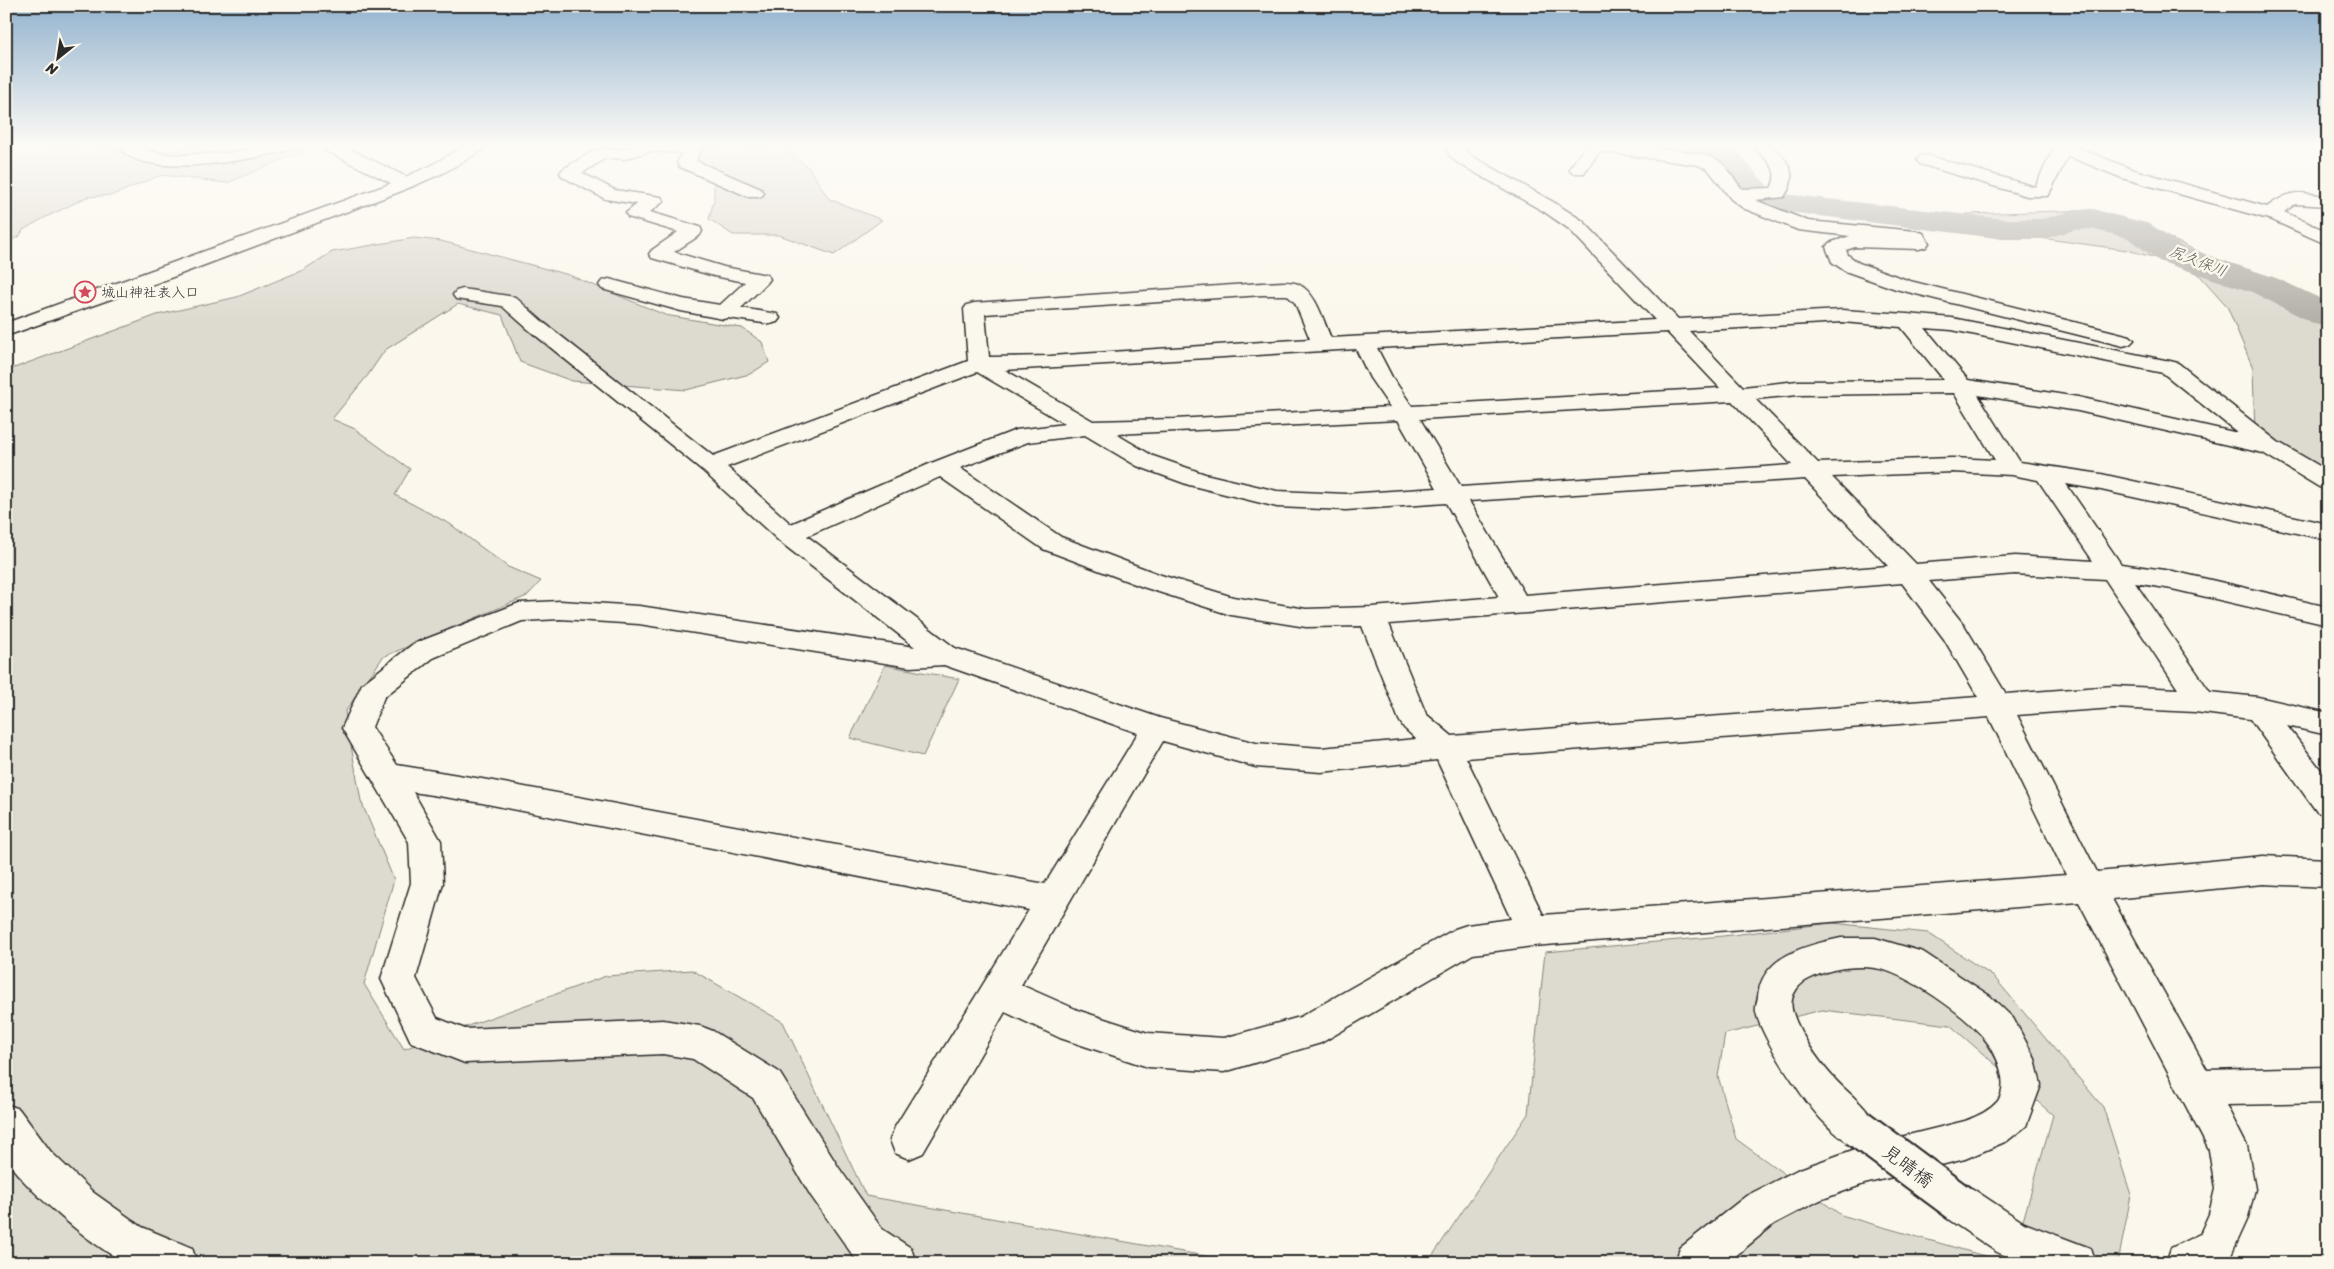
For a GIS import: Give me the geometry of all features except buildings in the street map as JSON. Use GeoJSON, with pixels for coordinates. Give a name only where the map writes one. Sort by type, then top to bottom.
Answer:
{"type":"FeatureCollection","features":[{"type":"Feature","properties":{"kind":"street"},"geometry":{"type":"LineString","coordinates":[[6,330],[161,276],[347,205]]}},
{"type":"Feature","properties":{"kind":"street"},"geometry":{"type":"LineString","coordinates":[[648,205],[635,213],[693,231],[659,254],[721,272],[760,279],[723,313]]}},
{"type":"Feature","properties":{"kind":"street"},"geometry":{"type":"LineString","coordinates":[[1546,205],[1576,225],[1810,471],[1910,573],[1954,632],[1998,706],[2088,887],[2228,1146],[2235,1188],[2228,1218],[2214,1248],[2186,1263]]}},
{"type":"Feature","properties":{"kind":"street"},"geometry":{"type":"LineString","coordinates":[[1752,205],[1805,226],[1916,237],[1919,243],[1853,242],[1836,248],[1839,258],[1852,267],[1904,285],[2123,340],[2170,368],[2270,447],[2328,482]]}},
{"type":"Feature","properties":{"kind":"street"},"geometry":{"type":"LineString","coordinates":[[2238,205],[2269,214],[2324,235]]}},
{"type":"Feature","properties":{"kind":"street"},"geometry":{"type":"LineString","coordinates":[[2269,214],[2281,205]]}},
{"type":"Feature","properties":{"kind":"street"},"geometry":{"type":"LineString","coordinates":[[609,285],[681,305],[723,313],[770,318]]}},
{"type":"Feature","properties":{"kind":"street"},"geometry":{"type":"LineString","coordinates":[[979,364],[974,309],[1262,289],[1292,289],[1304,300],[1323,345]]}},
{"type":"Feature","properties":{"kind":"street"},"geometry":{"type":"LineString","coordinates":[[463,295],[508,301],[536,326],[710,465],[788,535],[945,655],[1156,728],[1256,755],[1312,759],[2114,697],[2156,697],[2258,708],[2328,724]]}},
{"type":"Feature","properties":{"kind":"street"},"geometry":{"type":"LineString","coordinates":[[710,465],[979,364],[1050,362],[1842,316],[1952,324],[2170,368]]}},
{"type":"Feature","properties":{"kind":"street"},"geometry":{"type":"LineString","coordinates":[[1907,320],[1961,386],[2012,468]]}},
{"type":"Feature","properties":{"kind":"street"},"geometry":{"type":"LineString","coordinates":[[1364,344],[1381,378],[1405,412],[1517,604]]}},
{"type":"Feature","properties":{"kind":"street"},"geometry":{"type":"LineString","coordinates":[[979,364],[1145,461],[1198,480],[1277,499],[1346,502],[1810,471],[1952,465],[2012,468],[2101,482],[2328,532]]}},
{"type":"Feature","properties":{"kind":"street"},"geometry":{"type":"LineString","coordinates":[[788,535],[942,467],[1024,435],[1090,428],[1175,426],[1738,394],[1798,388],[1961,386],[2078,404],[2270,447]]}},
{"type":"Feature","properties":{"kind":"street"},"geometry":{"type":"LineString","coordinates":[[942,467],[1052,543],[1152,581],[1231,606],[1306,618],[1372,616],[2015,566],[2112,571],[2172,580],[2328,616]]}},
{"type":"Feature","properties":{"kind":"street"},"geometry":{"type":"LineString","coordinates":[[2046,473],[2202,702]]}},
{"type":"Feature","properties":{"kind":"street"},"geometry":{"type":"LineString","coordinates":[[896,1263],[868,1243],[825,1182],[766,1085],[700,1043],[663,1037],[465,1046],[424,1030],[398,979],[427,883],[425,841],[388,776],[357,728],[372,691],[423,651],[519,612],[560,610],[639,616],[910,658],[945,655]]}},
{"type":"Feature","properties":{"kind":"street"},"geometry":{"type":"LineString","coordinates":[[1372,616],[1414,720],[1446,748],[1533,931]]}},
{"type":"Feature","properties":{"kind":"street"},"geometry":{"type":"LineString","coordinates":[[2258,708],[2328,803]]}},
{"type":"Feature","properties":{"kind":"street"},"geometry":{"type":"LineString","coordinates":[[909,1140],[1156,728]]}},
{"type":"Feature","properties":{"kind":"street"},"geometry":{"type":"LineString","coordinates":[[388,776],[492,793],[1053,900]]}},
{"type":"Feature","properties":{"kind":"street"},"geometry":{"type":"LineString","coordinates":[[998,991],[1073,1026],[1148,1050],[1224,1055],[1308,1031],[1467,940],[1533,931],[2088,887],[2263,870],[2328,873]]}},
{"type":"Feature","properties":{"kind":"street","name":"見晴橋"},"geometry":{"type":"LineString","coordinates":[[1695,1263],[1760,1210],[1811,1184],[1864,1164],[1965,1140],[1994,1128],[2013,1113],[2022,1085],[2017,1059],[2000,1030],[1977,1007],[1911,963],[1875,953],[1841,954],[1814,959],[1790,971],[1776,988],[1774,1012],[1789,1045],[1819,1089],[1858,1128],[1959,1203],[2011,1238],[2076,1263]]}},
{"type":"Feature","properties":{"kind":"street"},"geometry":{"type":"LineString","coordinates":[[2198,1088],[2328,1085]]}},
{"type":"Feature","properties":{"kind":"street"},"geometry":{"type":"LineString","coordinates":[[6,1122],[15,1138],[53,1183],[104,1226],[160,1258],[177,1263]]}},
{"type":"Feature","properties":{"kind":"shaded area"},"geometry":{"type":"Polygon","coordinates":[[[6,205],[70,205],[23,230],[19,237],[6,242],[6,205]]]}},
{"type":"Feature","properties":{"kind":"shaded area"},"geometry":{"type":"Polygon","coordinates":[[[713,205],[845,205],[882,220],[834,255],[779,235],[733,235],[709,219],[713,205]]]}},
{"type":"Feature","properties":{"kind":"shaded area"},"geometry":{"type":"Polygon","coordinates":[[[2095,210],[2167,237],[2313,306],[2328,309],[2328,475],[2255,435],[2253,368],[2227,306],[2193,268],[2127,250],[1982,230],[1966,214],[2095,210]]]}},
{"type":"Feature","properties":{"kind":"shaded area"},"geometry":{"type":"Polygon","coordinates":[[[414,238],[441,241],[569,275],[665,315],[742,328],[762,342],[769,362],[750,374],[686,390],[572,381],[520,362],[502,315],[458,304],[385,350],[368,375],[332,419],[355,429],[410,469],[395,495],[450,524],[508,567],[541,581],[527,596],[383,657],[345,712],[361,801],[394,880],[364,984],[404,1049],[606,976],[692,970],[783,1022],[866,1196],[1228,1260],[1429,1261],[1528,1114],[1545,952],[1723,936],[1832,923],[1928,933],[1994,977],[2103,1107],[2131,1195],[2118,1263],[2011,1263],[2053,1115],[1950,1025],[1822,1010],[1725,1034],[1718,1076],[1736,1139],[1841,1215],[2009,1263],[6,1263],[6,371],[157,315],[237,297],[303,270],[332,252],[414,238]]]}},
{"type":"Feature","properties":{"kind":"shaded area"},"geometry":{"type":"Polygon","coordinates":[[[885,665],[959,679],[923,756],[850,738],[885,665]]]}},
{"type":"Feature","properties":{"kind":"waterway","name":"尻久保川"},"geometry":{"type":"LineString","coordinates":[[1802,205],[2004,229],[2044,229],[2071,221],[2091,219],[2139,231],[2171,254],[2264,285],[2328,316]]}},
{"type":"Feature","properties":{"kind":"place","name":"城山神社表入口"},"geometry":{"type":"Point","coordinates":[85,292]}}]}
